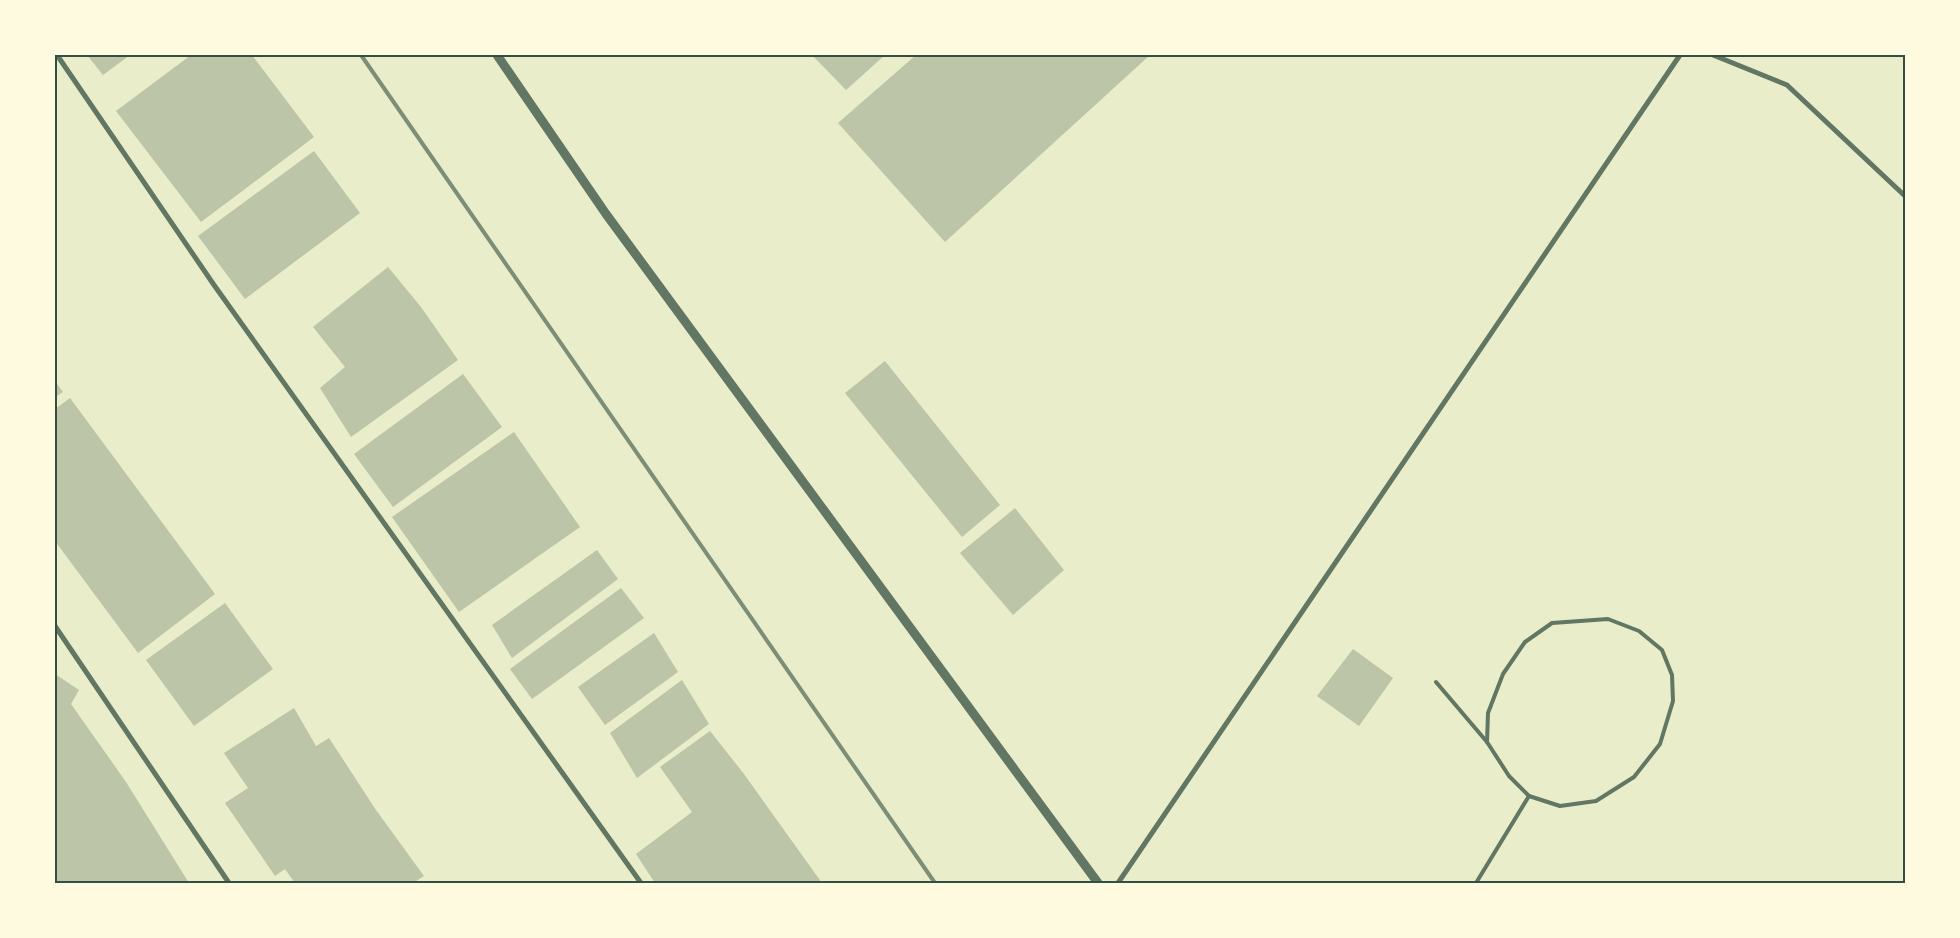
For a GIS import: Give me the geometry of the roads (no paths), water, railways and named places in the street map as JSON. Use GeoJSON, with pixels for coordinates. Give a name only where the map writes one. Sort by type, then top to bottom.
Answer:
{"type":"FeatureCollection","features":[{"type":"Feature","properties":{"kind":"street"},"geometry":{"type":"LineString","coordinates":[[57,55],[214,284],[642,883]]}},
{"type":"Feature","properties":{"kind":"street"},"geometry":{"type":"LineString","coordinates":[[497,55],[606,214],[1098,883]]}},
{"type":"Feature","properties":{"kind":"street"},"geometry":{"type":"LineString","coordinates":[[1118,883],[1680,55]]}},
{"type":"Feature","properties":{"kind":"street"},"geometry":{"type":"LineString","coordinates":[[1713,55],[1786,85],[1905,196]]}},
{"type":"Feature","properties":{"kind":"street"},"geometry":{"type":"LineString","coordinates":[[55,626],[229,883]]}},
{"type":"Feature","properties":{"kind":"lane"},"geometry":{"type":"LineString","coordinates":[[1436,682],[1487,742],[1508,776],[1529,796],[1560,806],[1596,801],[1634,777],[1660,744],[1673,701],[1672,675],[1662,650],[1639,630],[1608,619],[1552,622],[1525,642],[1503,674],[1488,713],[1487,742]]}},
{"type":"Feature","properties":{"kind":"lane"},"geometry":{"type":"LineString","coordinates":[[1476,883],[1529,796]]}},
{"type":"Feature","properties":{"kind":"railway"},"geometry":{"type":"LineString","coordinates":[[361,55],[935,883]]}}]}
